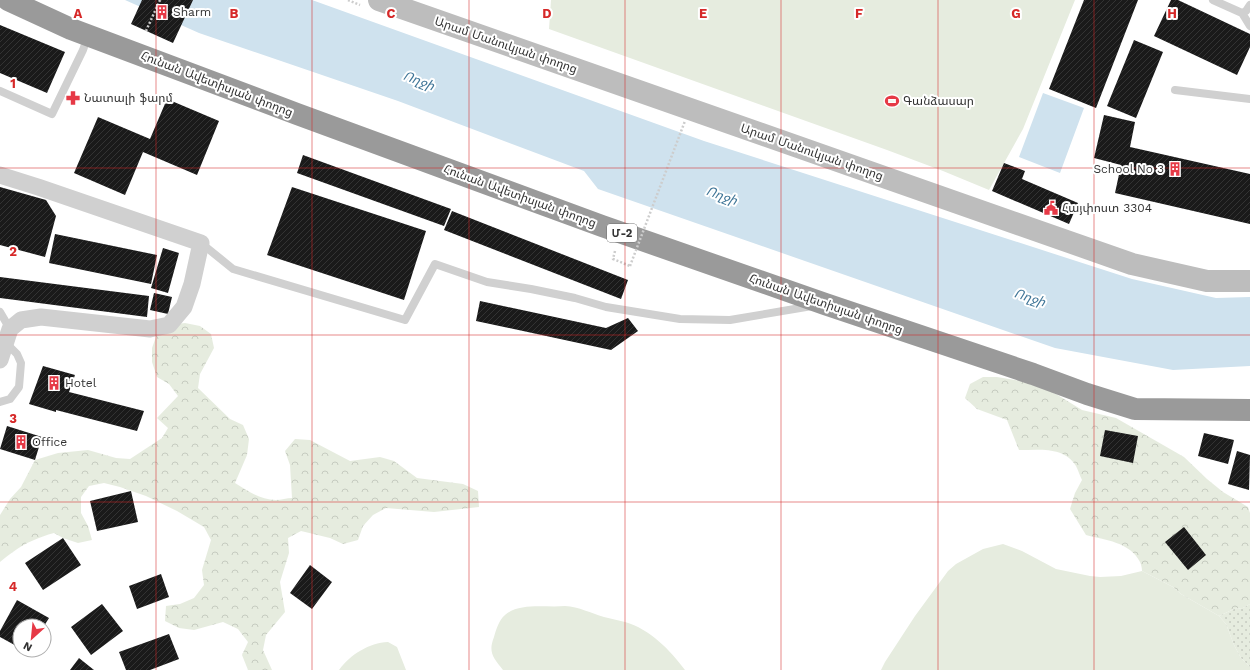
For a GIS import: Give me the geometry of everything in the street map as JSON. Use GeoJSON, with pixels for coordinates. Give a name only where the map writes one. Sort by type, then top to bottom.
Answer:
{"type":"FeatureCollection","features":[{"type":"Feature","properties":{"kind":"highway","name":"Հունան Ավետիսյան փողոց"},"geometry":{"type":"LineString","coordinates":[[8,0],[88,36],[595,224],[1087,394],[1135,409],[1250,410]]}},
{"type":"Feature","properties":{"kind":"street","name":"Արամ Մանուկյան փողոց"},"geometry":{"type":"LineString","coordinates":[[379,0],[1132,264],[1207,281],[1250,281]]}},
{"type":"Feature","properties":{"kind":"street"},"geometry":{"type":"LineString","coordinates":[[0,175],[201,243],[192,284],[184,307],[169,325],[150,329],[40,317],[21,320],[8,336],[0,360]]}},
{"type":"Feature","properties":{"kind":"lane"},"geometry":{"type":"LineString","coordinates":[[1213,0],[1242,13],[1250,26]]}},
{"type":"Feature","properties":{"kind":"lane"},"geometry":{"type":"LineString","coordinates":[[1242,13],[1246,11],[1250,5]]}},
{"type":"Feature","properties":{"kind":"lane"},"geometry":{"type":"LineString","coordinates":[[0,91],[52,114],[83,50],[88,36]]}},
{"type":"Feature","properties":{"kind":"lane"},"geometry":{"type":"LineString","coordinates":[[1175,90],[1250,99]]}},
{"type":"Feature","properties":{"kind":"lane"},"geometry":{"type":"LineString","coordinates":[[201,243],[233,269],[405,320],[435,264],[486,282],[532,289],[575,298],[606,307],[680,319],[730,320],[825,304]]}},
{"type":"Feature","properties":{"kind":"lane"},"geometry":{"type":"LineString","coordinates":[[0,312],[8,336],[21,363],[19,387],[10,399],[0,402]]}},
{"type":"Feature","properties":{"kind":"path"},"geometry":{"type":"LineString","coordinates":[[146,31],[160,0]]}},
{"type":"Feature","properties":{"kind":"path"},"geometry":{"type":"LineString","coordinates":[[630,266],[684,121]]}},
{"type":"Feature","properties":{"kind":"green space","name":"Գանձասար"},"geometry":{"type":"Polygon","coordinates":[[[551,0],[1075,0],[1023,129],[989,190],[887,150],[549,29],[551,0]]]}},
{"type":"Feature","properties":{"kind":"green space"},"geometry":{"type":"Polygon","coordinates":[[[185,323],[200,326],[211,334],[214,348],[200,374],[198,388],[230,419],[243,425],[249,439],[247,455],[235,483],[249,492],[270,500],[292,498],[290,465],[285,451],[295,439],[310,440],[350,461],[380,457],[394,461],[417,478],[463,484],[478,491],[479,507],[434,512],[386,508],[373,515],[363,526],[358,540],[343,544],[330,538],[301,531],[288,538],[289,553],[280,582],[285,612],[266,635],[263,650],[272,670],[248,670],[242,655],[248,642],[238,629],[223,622],[194,630],[179,628],[165,621],[166,606],[180,604],[194,598],[204,585],[202,570],[211,540],[204,527],[177,511],[146,496],[104,483],[89,486],[81,497],[81,513],[88,526],[92,540],[78,543],[54,533],[27,543],[0,562],[0,515],[10,499],[21,487],[35,460],[58,453],[88,450],[116,458],[130,459],[162,438],[168,428],[157,418],[178,396],[169,384],[157,377],[152,362],[152,348],[157,334],[169,325],[185,323]]]}},
{"type":"Feature","properties":{"kind":"green space"},"geometry":{"type":"Polygon","coordinates":[[[983,377],[997,377],[1027,382],[1056,394],[1082,410],[1116,418],[1184,457],[1223,492],[1248,507],[1250,513],[1250,604],[1243,608],[1234,609],[1219,616],[1181,594],[1173,587],[1142,571],[1142,567],[1136,555],[1124,546],[1109,540],[1086,535],[1070,509],[1075,493],[1082,480],[1076,466],[1065,455],[1058,452],[1050,450],[1019,450],[1007,420],[977,409],[965,398],[970,384],[983,377]]]}},
{"type":"Feature","properties":{"kind":"green space"},"geometry":{"type":"Polygon","coordinates":[[[1003,544],[1022,551],[1056,569],[1090,576],[1121,576],[1142,571],[1173,587],[1181,594],[1219,616],[1226,624],[1234,645],[1241,658],[1250,667],[1250,670],[881,670],[915,616],[948,571],[956,564],[983,549],[1003,544]]]}},
{"type":"Feature","properties":{"kind":"green space"},"geometry":{"type":"Polygon","coordinates":[[[1250,604],[1250,667],[1241,658],[1226,624],[1219,616],[1234,609],[1243,608],[1250,604]]]}},
{"type":"Feature","properties":{"kind":"green space"},"geometry":{"type":"Polygon","coordinates":[[[534,606],[565,606],[634,625],[659,641],[685,670],[503,670],[492,655],[491,647],[499,622],[503,617],[518,608],[534,606]]]}},
{"type":"Feature","properties":{"kind":"green space"},"geometry":{"type":"Polygon","coordinates":[[[388,642],[397,647],[406,670],[339,670],[349,659],[361,650],[388,642]]]}},
{"type":"Feature","properties":{"kind":"water","name":"Ողջի"},"geometry":{"type":"Polygon","coordinates":[[[125,0],[312,0],[704,141],[1132,279],[1216,298],[1250,297],[1250,366],[1173,370],[1055,348],[598,189],[584,171],[398,101],[199,33],[125,0]]]}},
{"type":"Feature","properties":{"kind":"water"},"geometry":{"type":"Polygon","coordinates":[[[1043,93],[1084,108],[1060,173],[1019,157],[1043,93]]]}},
{"type":"Feature","properties":{"kind":"building","name":"Sharm"},"geometry":{"type":"Polygon","coordinates":[[[142,0],[193,0],[173,43],[131,24],[142,0]]]}},
{"type":"Feature","properties":{"kind":"building"},"geometry":{"type":"Polygon","coordinates":[[[1084,0],[1138,0],[1096,108],[1049,89],[1084,0]]]}},
{"type":"Feature","properties":{"kind":"building"},"geometry":{"type":"Polygon","coordinates":[[[1171,0],[1178,0],[1250,34],[1250,47],[1237,75],[1154,36],[1171,0]]]}},
{"type":"Feature","properties":{"kind":"building"},"geometry":{"type":"Polygon","coordinates":[[[0,25],[65,52],[47,93],[0,73],[0,25]]]}},
{"type":"Feature","properties":{"kind":"building"},"geometry":{"type":"Polygon","coordinates":[[[1134,40],[1163,52],[1136,118],[1107,106],[1134,40]]]}},
{"type":"Feature","properties":{"kind":"building"},"geometry":{"type":"Polygon","coordinates":[[[167,99],[219,121],[197,175],[143,152],[125,195],[74,173],[98,117],[150,139],[167,99]]]}},
{"type":"Feature","properties":{"kind":"building","name":"School No 3"},"geometry":{"type":"Polygon","coordinates":[[[1104,115],[1135,122],[1130,147],[1250,174],[1250,224],[1115,193],[1121,165],[1094,158],[1104,115]]]}},
{"type":"Feature","properties":{"kind":"building"},"geometry":{"type":"Polygon","coordinates":[[[303,155],[451,209],[444,226],[297,173],[303,155]]]}},
{"type":"Feature","properties":{"kind":"building"},"geometry":{"type":"Polygon","coordinates":[[[1004,163],[1025,171],[1022,179],[1078,203],[1069,224],[992,191],[1004,163]]]}},
{"type":"Feature","properties":{"kind":"building"},"geometry":{"type":"Polygon","coordinates":[[[0,187],[46,200],[56,216],[45,257],[0,245],[0,187]]]}},
{"type":"Feature","properties":{"kind":"building"},"geometry":{"type":"Polygon","coordinates":[[[292,187],[426,231],[404,300],[267,255],[292,187]]]}},
{"type":"Feature","properties":{"kind":"building"},"geometry":{"type":"Polygon","coordinates":[[[452,211],[628,280],[621,299],[444,230],[452,211]]]}},
{"type":"Feature","properties":{"kind":"building"},"geometry":{"type":"Polygon","coordinates":[[[55,234],[157,255],[151,284],[49,263],[55,234]]]}},
{"type":"Feature","properties":{"kind":"building"},"geometry":{"type":"Polygon","coordinates":[[[163,248],[179,253],[168,293],[151,288],[163,248]]]}},
{"type":"Feature","properties":{"kind":"building"},"geometry":{"type":"Polygon","coordinates":[[[0,277],[149,296],[147,317],[0,298],[0,277]]]}},
{"type":"Feature","properties":{"kind":"building"},"geometry":{"type":"Polygon","coordinates":[[[154,293],[172,297],[168,314],[150,310],[154,293]]]}},
{"type":"Feature","properties":{"kind":"building"},"geometry":{"type":"Polygon","coordinates":[[[480,301],[606,328],[628,318],[638,331],[611,350],[476,321],[480,301]]]}},
{"type":"Feature","properties":{"kind":"building"},"geometry":{"type":"Polygon","coordinates":[[[43,366],[75,375],[69,392],[144,411],[137,431],[56,410],[56,412],[29,404],[43,366]]]}},
{"type":"Feature","properties":{"kind":"building","name":"Office"},"geometry":{"type":"Polygon","coordinates":[[[7,426],[42,437],[35,460],[0,449],[7,426]]]}},
{"type":"Feature","properties":{"kind":"building"},"geometry":{"type":"Polygon","coordinates":[[[1105,430],[1138,436],[1133,463],[1100,456],[1105,430]]]}},
{"type":"Feature","properties":{"kind":"building"},"geometry":{"type":"Polygon","coordinates":[[[1204,433],[1234,440],[1228,464],[1198,456],[1204,433]]]}},
{"type":"Feature","properties":{"kind":"building"},"geometry":{"type":"Polygon","coordinates":[[[1237,451],[1250,455],[1249,490],[1228,484],[1237,451]]]}},
{"type":"Feature","properties":{"kind":"building"},"geometry":{"type":"Polygon","coordinates":[[[131,491],[138,522],[97,531],[90,501],[131,491]]]}},
{"type":"Feature","properties":{"kind":"building"},"geometry":{"type":"Polygon","coordinates":[[[1184,527],[1206,555],[1188,570],[1165,542],[1184,527]]]}},
{"type":"Feature","properties":{"kind":"building"},"geometry":{"type":"Polygon","coordinates":[[[63,538],[81,565],[43,590],[25,563],[63,538]]]}},
{"type":"Feature","properties":{"kind":"building"},"geometry":{"type":"Polygon","coordinates":[[[310,565],[332,582],[312,609],[290,593],[310,565]]]}},
{"type":"Feature","properties":{"kind":"building"},"geometry":{"type":"Polygon","coordinates":[[[161,574],[169,597],[137,609],[129,586],[161,574]]]}},
{"type":"Feature","properties":{"kind":"building"},"geometry":{"type":"Polygon","coordinates":[[[17,600],[49,618],[12,618],[12,644],[0,637],[0,631],[17,600]]]}},
{"type":"Feature","properties":{"kind":"building"},"geometry":{"type":"Polygon","coordinates":[[[102,604],[123,631],[91,655],[71,627],[102,604]]]}},
{"type":"Feature","properties":{"kind":"building"},"geometry":{"type":"Polygon","coordinates":[[[169,634],[179,659],[150,670],[126,670],[119,652],[169,634]]]}},
{"type":"Feature","properties":{"kind":"building"},"geometry":{"type":"Polygon","coordinates":[[[79,658],[94,670],[70,670],[79,658]]]}},
{"type":"Feature","properties":{"kind":"place","name":"Sharm"},"geometry":{"type":"Point","coordinates":[162,12]}},
{"type":"Feature","properties":{"kind":"place","name":"Նատալի ֆարմ"},"geometry":{"type":"Point","coordinates":[73,98]}},
{"type":"Feature","properties":{"kind":"place","name":"Գանձասար"},"geometry":{"type":"Point","coordinates":[892,101]}},
{"type":"Feature","properties":{"kind":"place","name":"School No 3"},"geometry":{"type":"Point","coordinates":[1175,169]}},
{"type":"Feature","properties":{"kind":"place","name":"Հայփոստ 3304"},"geometry":{"type":"Point","coordinates":[1051,208]}},
{"type":"Feature","properties":{"kind":"place","name":"Hotel"},"geometry":{"type":"Point","coordinates":[54,383]}},
{"type":"Feature","properties":{"kind":"place","name":"Office"},"geometry":{"type":"Point","coordinates":[21,442]}}]}
